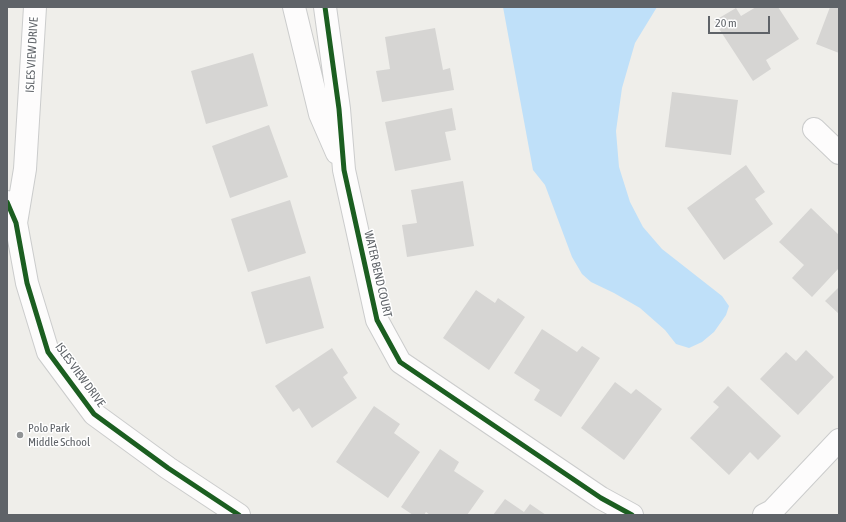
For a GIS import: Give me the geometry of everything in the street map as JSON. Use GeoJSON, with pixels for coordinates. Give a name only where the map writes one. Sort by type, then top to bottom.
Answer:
{"type":"FeatureCollection","features":[{"type":"Feature","properties":{"kind":"street","name":"ISLES VIEW DRIVE"},"geometry":{"type":"LineString","coordinates":[[16,223],[25,169],[35,7]]}},
{"type":"Feature","properties":{"kind":"street","name":"WATER BEND COURT"},"geometry":{"type":"LineString","coordinates":[[294,7],[320,114],[344,170]]}},
{"type":"Feature","properties":{"kind":"street","name":"WATER BEND COURT"},"geometry":{"type":"LineString","coordinates":[[325,7],[339,109],[344,170],[377,320],[400,362],[600,498],[632,515]]}},
{"type":"Feature","properties":{"kind":"street"},"geometry":{"type":"LineString","coordinates":[[814,129],[839,153]]}},
{"type":"Feature","properties":{"kind":"street","name":"ISLES VIEW DRIVE"},"geometry":{"type":"LineString","coordinates":[[7,202],[16,223],[27,283],[48,352],[94,414],[168,468],[239,515]]}},
{"type":"Feature","properties":{"kind":"street"},"geometry":{"type":"LineString","coordinates":[[764,515],[772,511],[839,440]]}},
{"type":"Feature","properties":{"kind":"water"},"geometry":{"type":"Polygon","coordinates":[[[503,7],[657,7],[635,43],[622,88],[616,131],[619,167],[630,202],[643,227],[662,249],[722,296],[729,306],[726,315],[714,332],[702,342],[689,348],[676,344],[665,330],[640,308],[591,282],[582,274],[572,257],[545,185],[533,170],[503,7]]]}},
{"type":"Feature","properties":{"kind":"building"},"geometry":{"type":"Polygon","coordinates":[[[756,7],[778,7],[799,39],[766,60],[771,69],[753,81],[714,21],[736,8],[741,16],[756,7]]]}},
{"type":"Feature","properties":{"kind":"building"},"geometry":{"type":"Polygon","coordinates":[[[830,7],[839,7],[839,53],[816,44],[830,7]]]}},
{"type":"Feature","properties":{"kind":"building"},"geometry":{"type":"Polygon","coordinates":[[[435,28],[443,70],[450,68],[454,90],[382,102],[376,71],[390,69],[385,37],[435,28]]]}},
{"type":"Feature","properties":{"kind":"building"},"geometry":{"type":"Polygon","coordinates":[[[253,53],[268,106],[206,124],[191,71],[253,53]]]}},
{"type":"Feature","properties":{"kind":"building"},"geometry":{"type":"Polygon","coordinates":[[[672,92],[738,100],[731,155],[665,147],[672,92]]]}},
{"type":"Feature","properties":{"kind":"building"},"geometry":{"type":"Polygon","coordinates":[[[452,108],[456,130],[445,132],[451,160],[395,171],[385,122],[452,108]]]}},
{"type":"Feature","properties":{"kind":"building"},"geometry":{"type":"Polygon","coordinates":[[[269,125],[288,177],[230,198],[212,146],[269,125]]]}},
{"type":"Feature","properties":{"kind":"building"},"geometry":{"type":"Polygon","coordinates":[[[746,165],[765,192],[755,199],[773,224],[724,260],[687,208],[746,165]]]}},
{"type":"Feature","properties":{"kind":"building"},"geometry":{"type":"Polygon","coordinates":[[[463,181],[474,246],[407,257],[402,225],[417,223],[411,190],[463,181]]]}},
{"type":"Feature","properties":{"kind":"building"},"geometry":{"type":"Polygon","coordinates":[[[290,200],[306,253],[248,272],[231,219],[290,200]]]}},
{"type":"Feature","properties":{"kind":"building"},"geometry":{"type":"Polygon","coordinates":[[[811,208],[839,235],[839,268],[812,297],[792,278],[804,265],[779,242],[811,208]]]}},
{"type":"Feature","properties":{"kind":"building"},"geometry":{"type":"Polygon","coordinates":[[[310,276],[324,328],[266,344],[251,292],[310,276]]]}},
{"type":"Feature","properties":{"kind":"building"},"geometry":{"type":"Polygon","coordinates":[[[839,287],[839,314],[825,301],[839,287]]]}},
{"type":"Feature","properties":{"kind":"building"},"geometry":{"type":"Polygon","coordinates":[[[476,290],[495,303],[498,298],[525,317],[489,370],[443,338],[476,290]]]}},
{"type":"Feature","properties":{"kind":"building"},"geometry":{"type":"Polygon","coordinates":[[[542,329],[577,352],[582,346],[600,358],[561,417],[534,400],[540,390],[514,373],[542,329]]]}},
{"type":"Feature","properties":{"kind":"building"},"geometry":{"type":"Polygon","coordinates":[[[332,348],[348,373],[343,377],[357,398],[312,428],[299,408],[293,412],[275,386],[332,348]]]}},
{"type":"Feature","properties":{"kind":"building"},"geometry":{"type":"Polygon","coordinates":[[[806,350],[834,377],[798,415],[760,379],[786,352],[796,361],[806,350]]]}},
{"type":"Feature","properties":{"kind":"building"},"geometry":{"type":"Polygon","coordinates":[[[615,382],[631,394],[636,389],[662,409],[624,460],[581,428],[615,382]]]}},
{"type":"Feature","properties":{"kind":"building"},"geometry":{"type":"Polygon","coordinates":[[[728,386],[781,436],[758,460],[750,452],[729,475],[690,438],[719,407],[713,402],[728,386]]]}},
{"type":"Feature","properties":{"kind":"building"},"geometry":{"type":"Polygon","coordinates":[[[374,406],[400,424],[394,433],[420,452],[388,498],[336,462],[374,406]]]}},
{"type":"Feature","properties":{"kind":"building"},"geometry":{"type":"Polygon","coordinates":[[[440,449],[459,462],[454,471],[484,491],[467,515],[430,515],[426,512],[424,515],[413,515],[401,507],[440,449]]]}},
{"type":"Feature","properties":{"kind":"building"},"geometry":{"type":"Polygon","coordinates":[[[505,499],[524,512],[530,504],[546,515],[493,515],[505,499]]]}},
{"type":"Feature","properties":{"kind":"cycle path"},"geometry":{"type":"LineString","coordinates":[[325,7],[339,109],[344,170],[377,320],[400,362],[601,498],[632,515]]}},
{"type":"Feature","properties":{"kind":"cycle path"},"geometry":{"type":"LineString","coordinates":[[7,202],[16,223],[27,283],[48,352],[94,414],[168,468],[239,515]]}},
{"type":"Feature","properties":{"kind":"place","name":"Polo Park Middle School"},"geometry":{"type":"Point","coordinates":[20,435]}}]}
